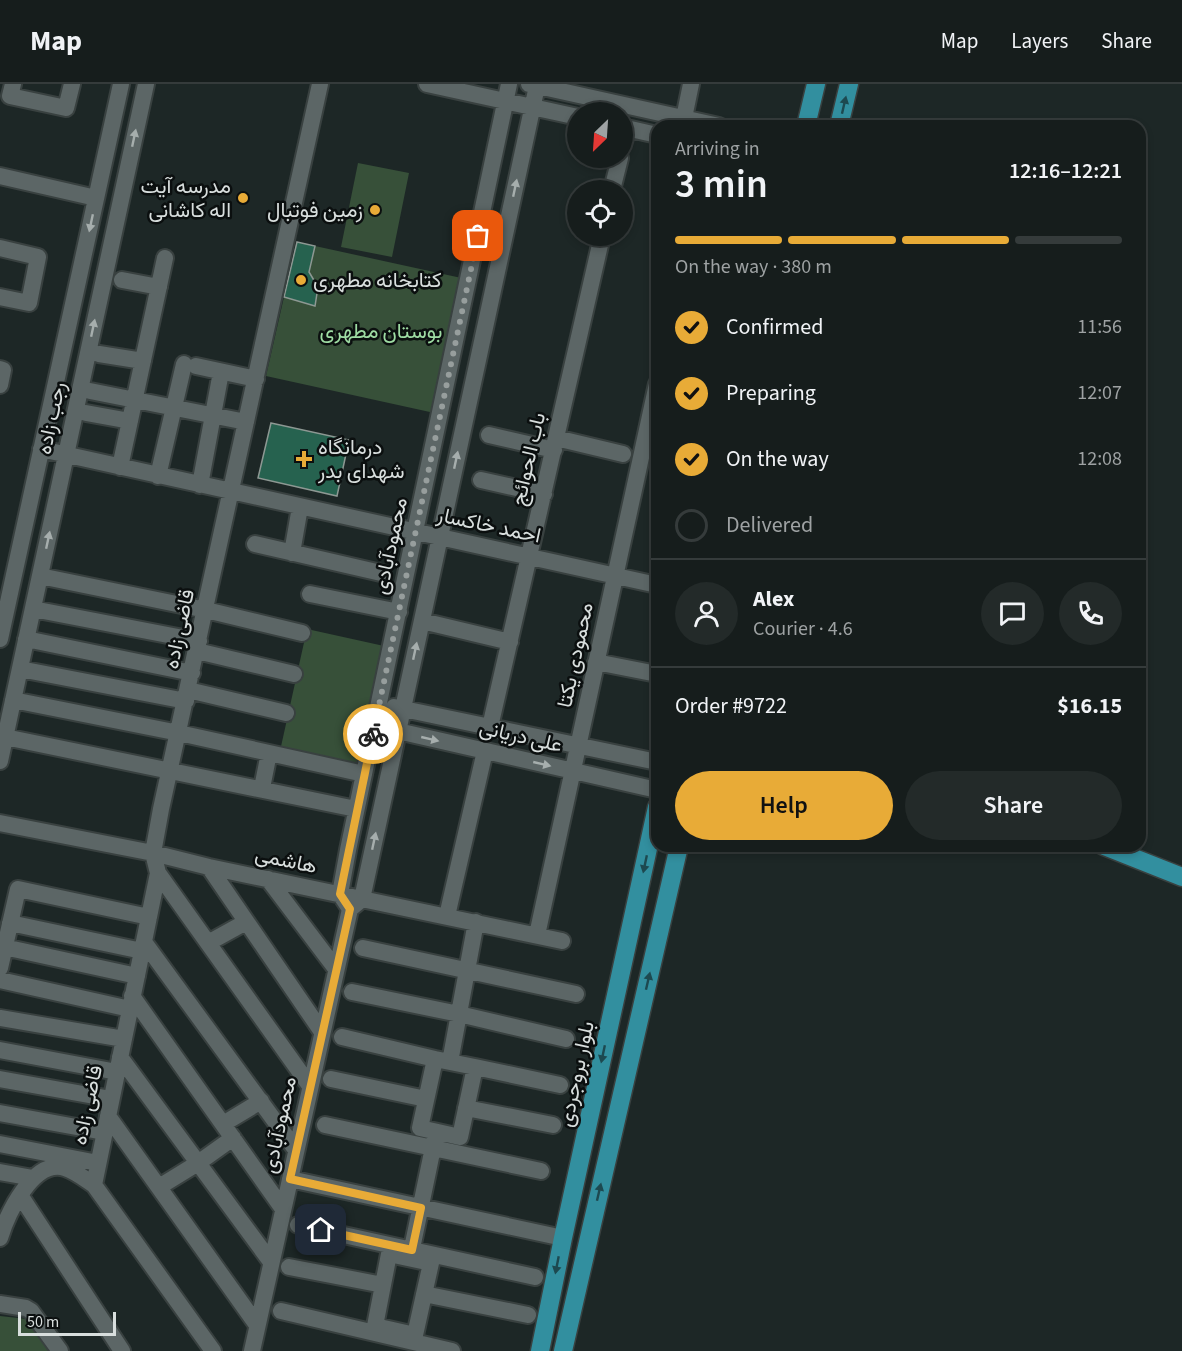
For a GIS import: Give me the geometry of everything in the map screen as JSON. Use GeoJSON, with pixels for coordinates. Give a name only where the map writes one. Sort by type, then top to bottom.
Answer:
{"type":"FeatureCollection","features":[{"type":"Feature","properties":{"kind":"main road"},"geometry":{"type":"LineString","coordinates":[[807,120],[816,84]]}},
{"type":"Feature","properties":{"kind":"main road"},"geometry":{"type":"LineString","coordinates":[[840,120],[849,84]]}},
{"type":"Feature","properties":{"kind":"main road","name":"بلوار بروجردی"},"geometry":{"type":"LineString","coordinates":[[540,1351],[651,835]]}},
{"type":"Feature","properties":{"kind":"main road"},"geometry":{"type":"LineString","coordinates":[[563,1351],[678,852]]}},
{"type":"Feature","properties":{"kind":"main road"},"geometry":{"type":"LineString","coordinates":[[1119,852],[1182,877]]}},
{"type":"Feature","properties":{"kind":"street"},"geometry":{"type":"LineString","coordinates":[[13,84],[10,96],[66,108],[72,84]]}},
{"type":"Feature","properties":{"kind":"street","name":"رجب زاده"},"geometry":{"type":"LineString","coordinates":[[0,639],[121,84]]}},
{"type":"Feature","properties":{"kind":"street","name":"رجب زاده"},"geometry":{"type":"LineString","coordinates":[[0,761],[146,84]]}},
{"type":"Feature","properties":{"kind":"street","name":"قاضی زاده"},"geometry":{"type":"LineString","coordinates":[[94,1185],[158,873],[153,853],[170,770],[320,84]]}},
{"type":"Feature","properties":{"kind":"street"},"geometry":{"type":"LineString","coordinates":[[428,84],[567,115]]}},
{"type":"Feature","properties":{"kind":"street","name":"محمودآبادی"},"geometry":{"type":"LineString","coordinates":[[340,894],[509,84]]}},
{"type":"Feature","properties":{"kind":"street"},"geometry":{"type":"LineString","coordinates":[[684,118],[691,84]]}},
{"type":"Feature","properties":{"kind":"street"},"geometry":{"type":"LineString","coordinates":[[533,85],[692,120]]}},
{"type":"Feature","properties":{"kind":"street","name":"محمودآبادی"},"geometry":{"type":"LineString","coordinates":[[252,1351],[336,969],[356,904],[403,709],[532,107],[533,85]]}},
{"type":"Feature","properties":{"kind":"street"},"geometry":{"type":"LineString","coordinates":[[633,130],[651,134]]}},
{"type":"Feature","properties":{"kind":"street"},"geometry":{"type":"LineString","coordinates":[[0,176],[96,198]]}},
{"type":"Feature","properties":{"kind":"street","name":"باب الحوائج"},"geometry":{"type":"LineString","coordinates":[[490,727],[600,246]]}},
{"type":"Feature","properties":{"kind":"street"},"geometry":{"type":"LineString","coordinates":[[0,248],[38,257],[29,303],[0,297]]}},
{"type":"Feature","properties":{"kind":"street"},"geometry":{"type":"LineString","coordinates":[[120,467],[165,258]]}},
{"type":"Feature","properties":{"kind":"street"},"geometry":{"type":"LineString","coordinates":[[122,280],[159,287]]}},
{"type":"Feature","properties":{"kind":"street"},"geometry":{"type":"LineString","coordinates":[[99,354],[143,361]]}},
{"type":"Feature","properties":{"kind":"street"},"geometry":{"type":"LineString","coordinates":[[158,476],[174,408],[190,365],[256,379]]}},
{"type":"Feature","properties":{"kind":"street"},"geometry":{"type":"LineString","coordinates":[[0,369],[3,370],[0,385]]}},
{"type":"Feature","properties":{"kind":"street"},"geometry":{"type":"LineString","coordinates":[[200,485],[221,372]]}},
{"type":"Feature","properties":{"kind":"street"},"geometry":{"type":"LineString","coordinates":[[90,391],[246,422]]}},
{"type":"Feature","properties":{"kind":"street","name":"محمودی یکتا"},"geometry":{"type":"LineString","coordinates":[[537,935],[651,411]]}},
{"type":"Feature","properties":{"kind":"street"},"geometry":{"type":"LineString","coordinates":[[86,413],[130,421]]}},
{"type":"Feature","properties":{"kind":"street"},"geometry":{"type":"LineString","coordinates":[[489,435],[623,454]]}},
{"type":"Feature","properties":{"kind":"street","name":"احمد خاکسار"},"geometry":{"type":"LineString","coordinates":[[41,449],[651,584]]}},
{"type":"Feature","properties":{"kind":"street"},"geometry":{"type":"LineString","coordinates":[[481,480],[544,494]]}},
{"type":"Feature","properties":{"kind":"street"},"geometry":{"type":"LineString","coordinates":[[292,553],[300,507]]}},
{"type":"Feature","properties":{"kind":"street"},"geometry":{"type":"LineString","coordinates":[[255,544],[381,573]]}},
{"type":"Feature","properties":{"kind":"street"},"geometry":{"type":"LineString","coordinates":[[40,576],[206,610],[302,633]]}},
{"type":"Feature","properties":{"kind":"street"},"geometry":{"type":"LineString","coordinates":[[310,594],[399,612]]}},
{"type":"Feature","properties":{"kind":"street"},"geometry":{"type":"LineString","coordinates":[[33,609],[198,646],[294,674]]}},
{"type":"Feature","properties":{"kind":"street"},"geometry":{"type":"LineString","coordinates":[[422,621],[510,642]]}},
{"type":"Feature","properties":{"kind":"street"},"geometry":{"type":"LineString","coordinates":[[26,639],[189,688],[286,713]]}},
{"type":"Feature","properties":{"kind":"street"},"geometry":{"type":"LineString","coordinates":[[596,662],[651,673]]}},
{"type":"Feature","properties":{"kind":"street"},"geometry":{"type":"LineString","coordinates":[[20,669],[189,688]]}},
{"type":"Feature","properties":{"kind":"street"},"geometry":{"type":"LineString","coordinates":[[13,700],[179,733],[364,774]]}},
{"type":"Feature","properties":{"kind":"street"},"geometry":{"type":"LineString","coordinates":[[380,704],[651,761]]}},
{"type":"Feature","properties":{"kind":"street","name":"علی دریانی"},"geometry":{"type":"LineString","coordinates":[[375,726],[651,789]]}},
{"type":"Feature","properties":{"kind":"street"},"geometry":{"type":"LineString","coordinates":[[5,737],[356,809]]}},
{"type":"Feature","properties":{"kind":"street"},"geometry":{"type":"LineString","coordinates":[[447,916],[485,751]]}},
{"type":"Feature","properties":{"kind":"street"},"geometry":{"type":"LineString","coordinates":[[262,788],[269,753]]}},
{"type":"Feature","properties":{"kind":"street","name":"هاشمی"},"geometry":{"type":"LineString","coordinates":[[0,823],[153,853],[340,894]]}},
{"type":"Feature","properties":{"kind":"street"},"geometry":{"type":"LineString","coordinates":[[209,867],[322,1032]]}},
{"type":"Feature","properties":{"kind":"street"},"geometry":{"type":"LineString","coordinates":[[158,873],[310,1086]]}},
{"type":"Feature","properties":{"kind":"street"},"geometry":{"type":"LineString","coordinates":[[268,879],[336,969]]}},
{"type":"Feature","properties":{"kind":"street"},"geometry":{"type":"LineString","coordinates":[[0,968],[18,889],[149,917]]}},
{"type":"Feature","properties":{"kind":"street"},"geometry":{"type":"LineString","coordinates":[[340,894],[356,904],[447,916],[562,940]]}},
{"type":"Feature","properties":{"kind":"street"},"geometry":{"type":"LineString","coordinates":[[208,943],[246,922]]}},
{"type":"Feature","properties":{"kind":"street"},"geometry":{"type":"LineString","coordinates":[[475,1067],[460,1137],[435,1140],[420,1128],[426,1099],[459,1014],[476,922]]}},
{"type":"Feature","properties":{"kind":"street"},"geometry":{"type":"LineString","coordinates":[[10,923],[143,946],[296,1150]]}},
{"type":"Feature","properties":{"kind":"street"},"geometry":{"type":"LineString","coordinates":[[4,947],[137,976]]}},
{"type":"Feature","properties":{"kind":"street"},"geometry":{"type":"LineString","coordinates":[[363,948],[576,994]]}},
{"type":"Feature","properties":{"kind":"street"},"geometry":{"type":"LineString","coordinates":[[0,980],[131,1003],[223,1124],[283,1209]]}},
{"type":"Feature","properties":{"kind":"street"},"geometry":{"type":"LineString","coordinates":[[352,992],[566,1039]]}},
{"type":"Feature","properties":{"kind":"street"},"geometry":{"type":"LineString","coordinates":[[0,1018],[124,1039]]}},
{"type":"Feature","properties":{"kind":"street"},"geometry":{"type":"LineString","coordinates":[[342,1037],[442,1061],[560,1084]]}},
{"type":"Feature","properties":{"kind":"street"},"geometry":{"type":"LineString","coordinates":[[0,1050],[118,1065],[198,1163],[271,1262]]}},
{"type":"Feature","properties":{"kind":"street"},"geometry":{"type":"LineString","coordinates":[[331,1078],[426,1099]]}},
{"type":"Feature","properties":{"kind":"street"},"geometry":{"type":"LineString","coordinates":[[0,1079],[111,1099]]}},
{"type":"Feature","properties":{"kind":"street"},"geometry":{"type":"LineString","coordinates":[[223,1124],[261,1101]]}},
{"type":"Feature","properties":{"kind":"street"},"geometry":{"type":"LineString","coordinates":[[466,1108],[553,1125]]}},
{"type":"Feature","properties":{"kind":"street"},"geometry":{"type":"LineString","coordinates":[[0,1113],[106,1124],[159,1187],[257,1325]]}},
{"type":"Feature","properties":{"kind":"street"},"geometry":{"type":"LineString","coordinates":[[325,1125],[435,1140],[541,1172]]}},
{"type":"Feature","properties":{"kind":"street"},"geometry":{"type":"LineString","coordinates":[[159,1187],[233,1138]]}},
{"type":"Feature","properties":{"kind":"street"},"geometry":{"type":"LineString","coordinates":[[411,1254],[435,1140]]}},
{"type":"Feature","properties":{"kind":"street"},"geometry":{"type":"LineString","coordinates":[[0,1144],[98,1163]]}},
{"type":"Feature","properties":{"kind":"street"},"geometry":{"type":"LineString","coordinates":[[1,1234],[11,1202],[33,1178],[51,1168],[64,1167],[94,1185],[213,1351]]}},
{"type":"Feature","properties":{"kind":"street"},"geometry":{"type":"LineString","coordinates":[[0,1172],[33,1178]]}},
{"type":"Feature","properties":{"kind":"street"},"geometry":{"type":"LineString","coordinates":[[290,1179],[563,1238]]}},
{"type":"Feature","properties":{"kind":"street"},"geometry":{"type":"LineString","coordinates":[[11,1202],[122,1351]]}},
{"type":"Feature","properties":{"kind":"street"},"geometry":{"type":"LineString","coordinates":[[298,1225],[411,1254],[535,1277]]}},
{"type":"Feature","properties":{"kind":"street"},"geometry":{"type":"LineString","coordinates":[[388,1254],[411,1254],[431,1263],[415,1335],[393,1340],[375,1326],[388,1254]]}},
{"type":"Feature","properties":{"kind":"street"},"geometry":{"type":"LineString","coordinates":[[289,1267],[383,1285]]}},
{"type":"Feature","properties":{"kind":"street"},"geometry":{"type":"LineString","coordinates":[[424,1294],[528,1315]]}},
{"type":"Feature","properties":{"kind":"street"},"geometry":{"type":"LineString","coordinates":[[0,1304],[26,1308],[31,1311],[60,1351]]}},
{"type":"Feature","properties":{"kind":"street"},"geometry":{"type":"LineString","coordinates":[[281,1311],[393,1340],[452,1351]]}},
{"type":"Feature","properties":{"kind":"green space","name":"زمین فوتبال"},"geometry":{"type":"Polygon","coordinates":[[[358,163],[409,173],[392,257],[341,247],[358,163]]]}},
{"type":"Feature","properties":{"kind":"green space","name":"بوستان مطهری"},"geometry":{"type":"Polygon","coordinates":[[[315,246],[466,279],[439,414],[266,376],[284,297],[315,306],[318,287],[309,272],[315,246]]]}},
{"type":"Feature","properties":{"kind":"green space"},"geometry":{"type":"Polygon","coordinates":[[[307,629],[384,646],[356,768],[280,751],[307,629]]]}},
{"type":"Feature","properties":{"kind":"green space"},"geometry":{"type":"Polygon","coordinates":[[[0,1316],[27,1319],[50,1351],[0,1351],[0,1316]]]}},
{"type":"Feature","properties":{"kind":"building","name":"کتابخانه مطهری"},"geometry":{"type":"Polygon","coordinates":[[[297,242],[315,246],[309,272],[318,287],[315,306],[284,297],[297,242]]]}},
{"type":"Feature","properties":{"kind":"building","name":"درمانگاه شهدای بدر"},"geometry":{"type":"Polygon","coordinates":[[[271,423],[349,440],[337,496],[258,478],[271,423]]]}},
{"type":"Feature","properties":{"kind":"way so far"},"geometry":{"type":"LineString","coordinates":[[373,734],[478,236]]}},
{"type":"Feature","properties":{"kind":"place","name":"مدرسه آیت اله کاشانی"},"geometry":{"type":"Point","coordinates":[243,198]}},
{"type":"Feature","properties":{"kind":"place","name":"زمین فوتبال"},"geometry":{"type":"Point","coordinates":[375,210]}},
{"type":"Feature","properties":{"kind":"place","name":"کتابخانه مطهری"},"geometry":{"type":"Point","coordinates":[301,280]}},
{"type":"Feature","properties":{"kind":"place","name":"درمانگاه شهدای بدر"},"geometry":{"type":"Point","coordinates":[304,459]}},
{"type":"Feature","properties":{"kind":"route"},"geometry":{"type":"LineString","coordinates":[[321,1230],[412,1250],[421,1208],[290,1179],[350,909],[340,894],[373,734]]}}]}
